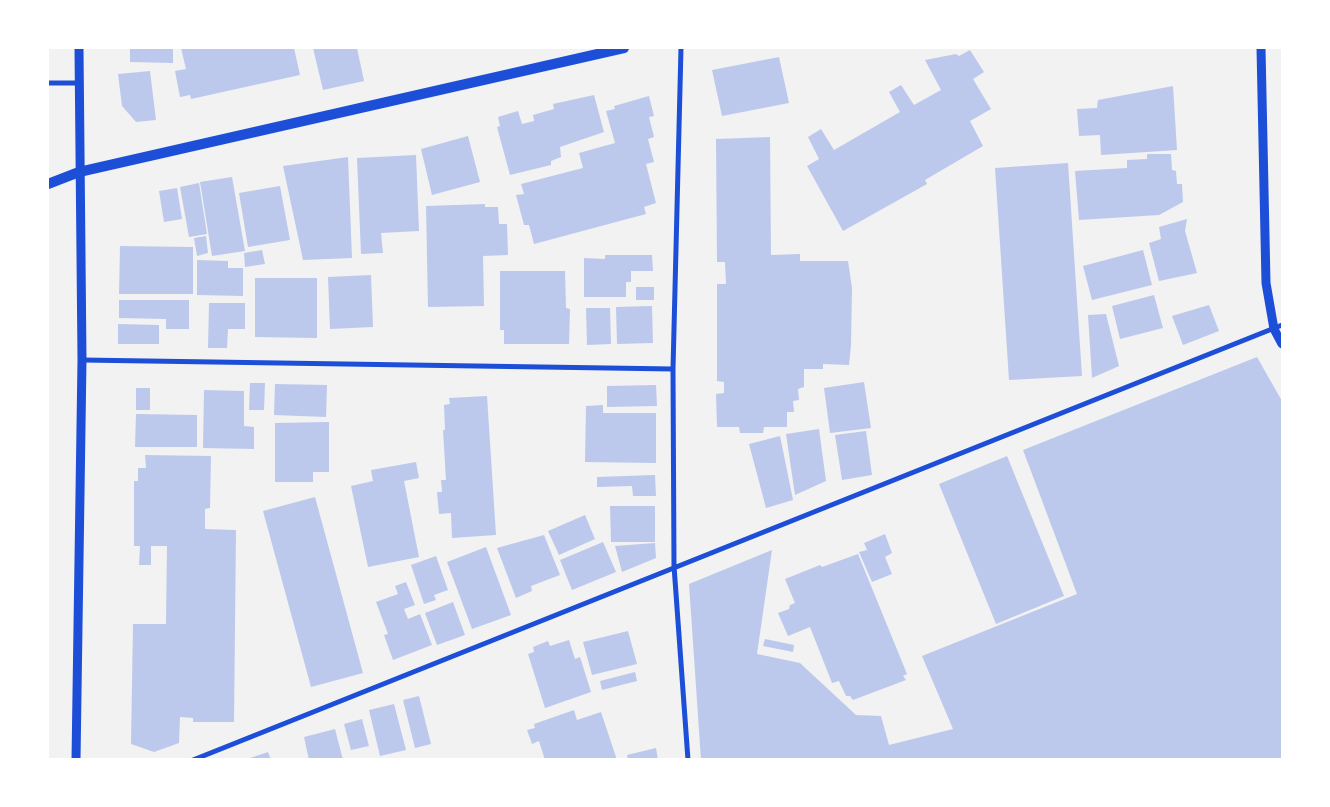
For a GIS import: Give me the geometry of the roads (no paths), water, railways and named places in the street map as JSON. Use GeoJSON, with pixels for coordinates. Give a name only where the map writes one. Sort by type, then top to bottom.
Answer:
{"type":"FeatureCollection","features":[{"type":"Feature","properties":{"kind":"main road"},"geometry":{"type":"LineString","coordinates":[[48,184],[79,172],[624,48]]}},
{"type":"Feature","properties":{"kind":"street"},"geometry":{"type":"LineString","coordinates":[[76,760],[82,360],[79,48]]}},
{"type":"Feature","properties":{"kind":"street"},"geometry":{"type":"LineString","coordinates":[[681,48],[674,369],[674,566],[688,760]]}},
{"type":"Feature","properties":{"kind":"street"},"geometry":{"type":"LineString","coordinates":[[1261,48],[1266,274],[1282,344]]}},
{"type":"Feature","properties":{"kind":"street"},"geometry":{"type":"LineString","coordinates":[[48,83],[79,83]]}},
{"type":"Feature","properties":{"kind":"street"},"geometry":{"type":"LineString","coordinates":[[193,760],[674,566],[1278,327]]}},
{"type":"Feature","properties":{"kind":"street"},"geometry":{"type":"LineString","coordinates":[[82,360],[674,369]]}}]}
